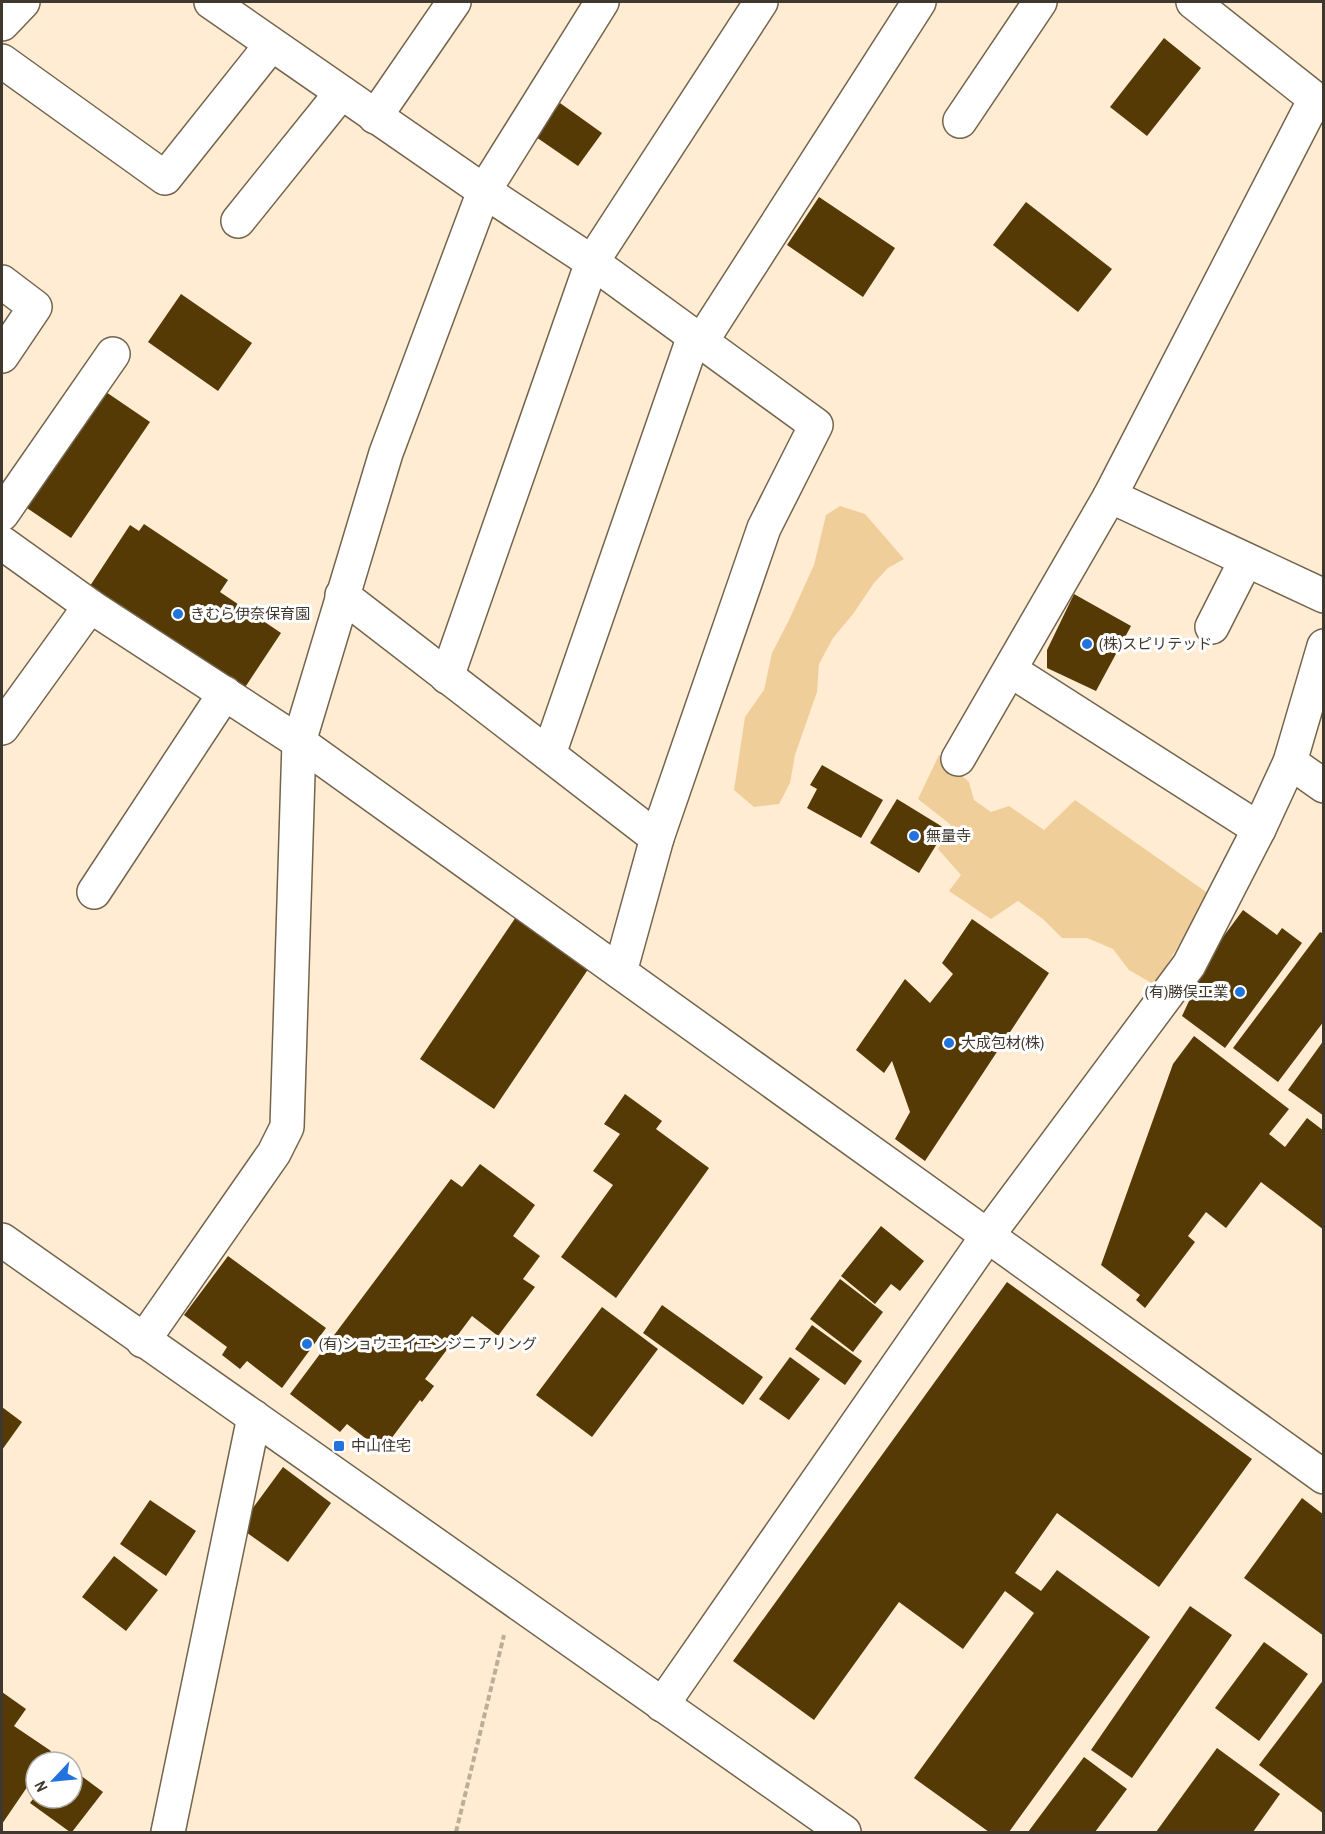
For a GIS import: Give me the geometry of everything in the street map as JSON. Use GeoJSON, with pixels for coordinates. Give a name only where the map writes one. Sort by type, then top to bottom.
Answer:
{"type":"FeatureCollection","features":[{"type":"Feature","properties":{"kind":"street"},"geometry":{"type":"LineString","coordinates":[[2,24],[23,2]]}},
{"type":"Feature","properties":{"kind":"street"},"geometry":{"type":"LineString","coordinates":[[211,2],[375,117],[592,262],[816,425],[764,528],[657,838],[620,972]]}},
{"type":"Feature","properties":{"kind":"street"},"geometry":{"type":"LineString","coordinates":[[375,117],[454,2]]}},
{"type":"Feature","properties":{"kind":"street"},"geometry":{"type":"LineString","coordinates":[[143,1341],[274,1153],[286,1127],[299,742],[386,453],[484,191],[602,2]]}},
{"type":"Feature","properties":{"kind":"street"},"geometry":{"type":"LineString","coordinates":[[447,677],[592,262],[761,2]]}},
{"type":"Feature","properties":{"kind":"street"},"geometry":{"type":"LineString","coordinates":[[549,754],[698,339],[919,2]]}},
{"type":"Feature","properties":{"kind":"street"},"geometry":{"type":"LineString","coordinates":[[960,120],[1040,2]]}},
{"type":"Feature","properties":{"kind":"street"},"geometry":{"type":"LineString","coordinates":[[958,759],[1110,496],[1319,102],[1193,2]]}},
{"type":"Feature","properties":{"kind":"street"},"geometry":{"type":"LineString","coordinates":[[2,61],[165,178],[271,45]]}},
{"type":"Feature","properties":{"kind":"street"},"geometry":{"type":"LineString","coordinates":[[238,221],[341,93]]}},
{"type":"Feature","properties":{"kind":"street"},"geometry":{"type":"LineString","coordinates":[[2,282],[35,307],[2,356]]}},
{"type":"Feature","properties":{"kind":"street"},"geometry":{"type":"LineString","coordinates":[[2,514],[113,354]]}},
{"type":"Feature","properties":{"kind":"street"},"geometry":{"type":"LineString","coordinates":[[1110,496],[1323,596]]}},
{"type":"Feature","properties":{"kind":"street"},"geometry":{"type":"LineString","coordinates":[[2,543],[90,606],[299,742],[1323,1477]]}},
{"type":"Feature","properties":{"kind":"street"},"geometry":{"type":"LineString","coordinates":[[1212,627],[1246,560]]}},
{"type":"Feature","properties":{"kind":"street"},"geometry":{"type":"LineString","coordinates":[[342,596],[657,838]]}},
{"type":"Feature","properties":{"kind":"street"},"geometry":{"type":"LineString","coordinates":[[2,728],[90,606]]}},
{"type":"Feature","properties":{"kind":"street"},"geometry":{"type":"LineString","coordinates":[[662,1706],[988,1235],[1189,965],[1259,829],[1290,762],[1323,646]]}},
{"type":"Feature","properties":{"kind":"street"},"geometry":{"type":"LineString","coordinates":[[1010,670],[1259,829]]}},
{"type":"Feature","properties":{"kind":"street"},"geometry":{"type":"LineString","coordinates":[[94,892],[225,693]]}},
{"type":"Feature","properties":{"kind":"street"},"geometry":{"type":"LineString","coordinates":[[1290,762],[1323,786]]}},
{"type":"Feature","properties":{"kind":"street"},"geometry":{"type":"LineString","coordinates":[[2,1240],[844,1833]]}},
{"type":"Feature","properties":{"kind":"street"},"geometry":{"type":"LineString","coordinates":[[168,1833],[254,1417]]}},
{"type":"Feature","properties":{"kind":"path"},"geometry":{"type":"LineString","coordinates":[[456,1833],[512,1600]]}},
{"type":"Feature","properties":{"kind":"shaded area"},"geometry":{"type":"Polygon","coordinates":[[[840,506],[865,514],[904,559],[888,568],[874,583],[833,638],[819,664],[817,692],[795,755],[790,783],[779,804],[754,807],[734,790],[745,717],[764,690],[772,653],[814,565],[826,515],[840,506]]]}},
{"type":"Feature","properties":{"kind":"shaded area"},"geometry":{"type":"Polygon","coordinates":[[[939,755],[969,782],[974,800],[991,812],[1009,806],[1044,830],[1075,800],[1209,894],[1155,985],[1129,970],[1113,949],[1087,938],[1062,938],[1043,919],[1018,901],[991,919],[949,891],[961,875],[938,849],[951,825],[918,799],[939,755]]]}},
{"type":"Feature","properties":{"kind":"building"},"geometry":{"type":"Polygon","coordinates":[[[1164,38],[1201,68],[1147,136],[1110,107],[1164,38]]]}},
{"type":"Feature","properties":{"kind":"building"},"geometry":{"type":"Polygon","coordinates":[[[560,103],[602,133],[578,166],[536,137],[560,103]]]}},
{"type":"Feature","properties":{"kind":"building"},"geometry":{"type":"Polygon","coordinates":[[[819,197],[895,248],[863,297],[787,245],[819,197]]]}},
{"type":"Feature","properties":{"kind":"building"},"geometry":{"type":"Polygon","coordinates":[[[1026,202],[1112,269],[1078,312],[993,245],[1026,202]]]}},
{"type":"Feature","properties":{"kind":"building"},"geometry":{"type":"Polygon","coordinates":[[[181,294],[252,343],[218,391],[148,342],[181,294]]]}},
{"type":"Feature","properties":{"kind":"building"},"geometry":{"type":"Polygon","coordinates":[[[103,390],[150,422],[71,538],[24,506],[103,390]]]}},
{"type":"Feature","properties":{"kind":"building"},"geometry":{"type":"Polygon","coordinates":[[[144,524],[228,580],[220,592],[281,633],[242,692],[88,589],[130,525],[139,531],[144,524]]]}},
{"type":"Feature","properties":{"kind":"building"},"geometry":{"type":"Polygon","coordinates":[[[1074,594],[1131,626],[1096,691],[1047,668],[1047,650],[1074,594]]]}},
{"type":"Feature","properties":{"kind":"building"},"geometry":{"type":"Polygon","coordinates":[[[822,765],[883,800],[861,838],[807,808],[817,789],[810,785],[822,765]]]}},
{"type":"Feature","properties":{"kind":"building"},"geometry":{"type":"Polygon","coordinates":[[[897,799],[946,829],[919,873],[870,843],[897,799]]]}},
{"type":"Feature","properties":{"kind":"building"},"geometry":{"type":"Polygon","coordinates":[[[1243,910],[1277,935],[1282,928],[1302,943],[1225,1048],[1182,1016],[1212,952],[1243,910]]]}},
{"type":"Feature","properties":{"kind":"building"},"geometry":{"type":"Polygon","coordinates":[[[520,911],[593,962],[494,1109],[420,1059],[520,911]]]}},
{"type":"Feature","properties":{"kind":"building"},"geometry":{"type":"Polygon","coordinates":[[[972,919],[1049,973],[925,1161],[895,1139],[910,1112],[892,1061],[884,1073],[856,1050],[905,979],[930,1003],[953,974],[942,963],[972,919]]]}},
{"type":"Feature","properties":{"kind":"building"},"geometry":{"type":"Polygon","coordinates":[[[1320,932],[1324,934],[1324,1021],[1278,1082],[1233,1048],[1320,932]]]}},
{"type":"Feature","properties":{"kind":"building"},"geometry":{"type":"Polygon","coordinates":[[[1194,1036],[1289,1109],[1269,1134],[1285,1147],[1307,1118],[1324,1131],[1324,1230],[1261,1182],[1226,1228],[1206,1212],[1188,1236],[1195,1242],[1145,1308],[1136,1300],[1140,1295],[1101,1265],[1173,1064],[1194,1036]]]}},
{"type":"Feature","properties":{"kind":"building"},"geometry":{"type":"Polygon","coordinates":[[[1324,1040],[1324,1116],[1288,1090],[1324,1040]]]}},
{"type":"Feature","properties":{"kind":"building"},"geometry":{"type":"Polygon","coordinates":[[[625,1094],[662,1121],[656,1129],[709,1168],[616,1298],[561,1257],[613,1185],[593,1171],[620,1134],[604,1124],[625,1094]]]}},
{"type":"Feature","properties":{"kind":"building"},"geometry":{"type":"Polygon","coordinates":[[[480,1164],[535,1205],[513,1236],[540,1256],[523,1279],[535,1287],[498,1336],[472,1316],[425,1379],[434,1386],[422,1402],[420,1400],[382,1451],[347,1424],[340,1432],[290,1394],[451,1179],[462,1187],[480,1164]]]}},
{"type":"Feature","properties":{"kind":"building"},"geometry":{"type":"Polygon","coordinates":[[[881,1226],[924,1261],[900,1291],[891,1284],[875,1304],[841,1276],[881,1226]]]}},
{"type":"Feature","properties":{"kind":"building"},"geometry":{"type":"Polygon","coordinates":[[[228,1256],[326,1328],[282,1388],[247,1361],[240,1369],[222,1355],[227,1347],[184,1315],[228,1256]]]}},
{"type":"Feature","properties":{"kind":"building"},"geometry":{"type":"Polygon","coordinates":[[[840,1279],[883,1312],[853,1352],[810,1319],[840,1279]]]}},
{"type":"Feature","properties":{"kind":"building"},"geometry":{"type":"Polygon","coordinates":[[[1007,1282],[1252,1459],[1159,1587],[1057,1513],[1015,1573],[1041,1591],[1057,1570],[1150,1637],[1009,1832],[989,1832],[914,1778],[1034,1613],[1005,1591],[963,1649],[899,1602],[814,1720],[733,1661],[1007,1282]]]}},
{"type":"Feature","properties":{"kind":"building"},"geometry":{"type":"Polygon","coordinates":[[[662,1305],[763,1377],[743,1405],[643,1333],[662,1305]]]}},
{"type":"Feature","properties":{"kind":"building"},"geometry":{"type":"Polygon","coordinates":[[[602,1307],[658,1349],[592,1437],[536,1395],[602,1307]]]}},
{"type":"Feature","properties":{"kind":"building"},"geometry":{"type":"Polygon","coordinates":[[[812,1325],[862,1361],[845,1385],[795,1349],[812,1325]]]}},
{"type":"Feature","properties":{"kind":"building"},"geometry":{"type":"Polygon","coordinates":[[[790,1357],[820,1379],[789,1420],[759,1399],[790,1357]]]}},
{"type":"Feature","properties":{"kind":"building"},"geometry":{"type":"Polygon","coordinates":[[[2,1407],[22,1422],[2,1450],[2,1407]]]}},
{"type":"Feature","properties":{"kind":"building"},"geometry":{"type":"Polygon","coordinates":[[[283,1467],[331,1503],[288,1562],[239,1527],[283,1467]]]}},
{"type":"Feature","properties":{"kind":"building"},"geometry":{"type":"Polygon","coordinates":[[[1302,1498],[1324,1515],[1324,1636],[1244,1578],[1302,1498]]]}},
{"type":"Feature","properties":{"kind":"building"},"geometry":{"type":"Polygon","coordinates":[[[150,1500],[196,1531],[166,1576],[120,1544],[150,1500]]]}},
{"type":"Feature","properties":{"kind":"building"},"geometry":{"type":"Polygon","coordinates":[[[114,1556],[158,1590],[126,1631],[82,1597],[114,1556]]]}},
{"type":"Feature","properties":{"kind":"building"},"geometry":{"type":"Polygon","coordinates":[[[1190,1606],[1232,1635],[1132,1778],[1091,1750],[1190,1606]]]}},
{"type":"Feature","properties":{"kind":"building"},"geometry":{"type":"Polygon","coordinates":[[[1264,1642],[1308,1674],[1259,1741],[1215,1708],[1264,1642]]]}},
{"type":"Feature","properties":{"kind":"building"},"geometry":{"type":"Polygon","coordinates":[[[1324,1679],[1324,1814],[1259,1765],[1324,1679]]]}},
{"type":"Feature","properties":{"kind":"building"},"geometry":{"type":"Polygon","coordinates":[[[2,1692],[26,1709],[14,1726],[50,1750],[24,1750],[24,1792],[2,1824],[2,1692]]]}},
{"type":"Feature","properties":{"kind":"building"},"geometry":{"type":"Polygon","coordinates":[[[1217,1748],[1280,1794],[1253,1832],[1156,1832],[1217,1748]]]}},
{"type":"Feature","properties":{"kind":"building"},"geometry":{"type":"Polygon","coordinates":[[[1084,1757],[1127,1789],[1095,1832],[1028,1832],[1084,1757]]]}},
{"type":"Feature","properties":{"kind":"building"},"geometry":{"type":"Polygon","coordinates":[[[84,1778],[103,1792],[70,1832],[40,1810],[84,1810],[84,1778]]]}},
{"type":"Feature","properties":{"kind":"place","name":"きむら伊奈保育園"},"geometry":{"type":"Point","coordinates":[178,614]}},
{"type":"Feature","properties":{"kind":"place","name":"(株)スピリテッド"},"geometry":{"type":"Point","coordinates":[1087,644]}},
{"type":"Feature","properties":{"kind":"place","name":"無量寺"},"geometry":{"type":"Point","coordinates":[914,836]}},
{"type":"Feature","properties":{"kind":"place","name":"(有)勝俣工業"},"geometry":{"type":"Point","coordinates":[1240,992]}},
{"type":"Feature","properties":{"kind":"place","name":"大成包材(株)"},"geometry":{"type":"Point","coordinates":[949,1043]}},
{"type":"Feature","properties":{"kind":"place","name":"(有)ショウエイエンジニアリング"},"geometry":{"type":"Point","coordinates":[307,1344]}},
{"type":"Feature","properties":{"kind":"place","name":"中山住宅"},"geometry":{"type":"Point","coordinates":[339,1446]}}]}
